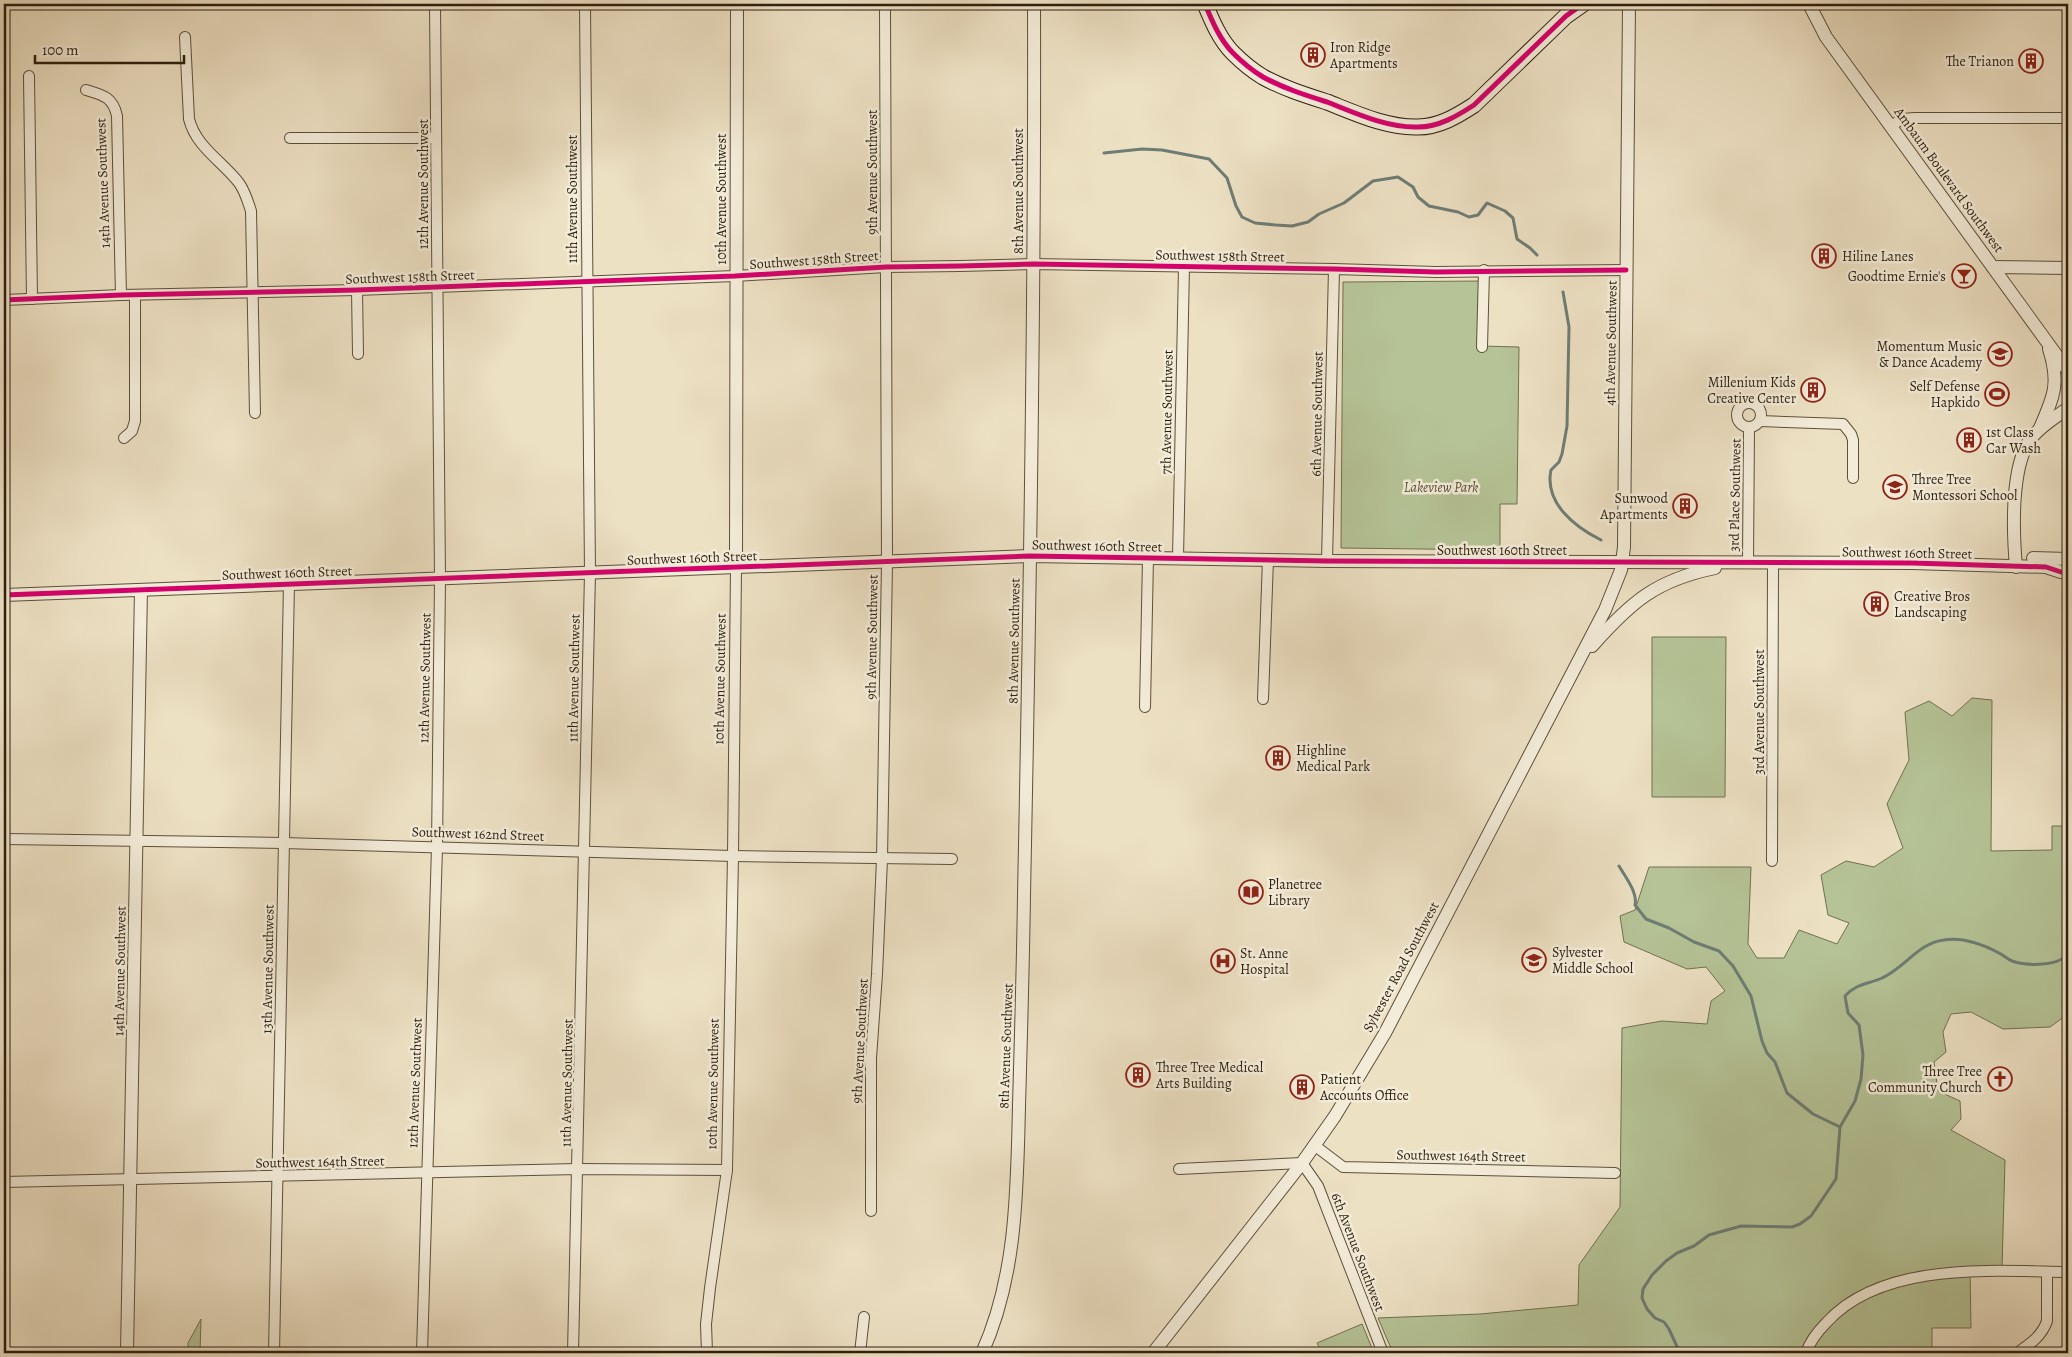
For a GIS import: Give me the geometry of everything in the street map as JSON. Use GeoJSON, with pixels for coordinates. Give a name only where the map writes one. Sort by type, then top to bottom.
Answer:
{"type":"FeatureCollection","features":[{"type":"Feature","properties":{"kind":"main road"},"geometry":{"type":"LineString","coordinates":[[1205,4],[1215,27],[1232,53],[1263,77],[1281,86],[1368,117],[1404,127],[1439,124],[1458,116],[1474,105],[1566,16],[1583,4]]}},
{"type":"Feature","properties":{"kind":"street","name":"12th Avenue Southwest"},"geometry":{"type":"LineString","coordinates":[[422,1353],[437,847],[440,579],[435,4]]}},
{"type":"Feature","properties":{"kind":"street","name":"11th Avenue Southwest"},"geometry":{"type":"LineString","coordinates":[[573,1353],[590,573],[585,4]]}},
{"type":"Feature","properties":{"kind":"street","name":"10th Avenue Southwest"},"geometry":{"type":"LineString","coordinates":[[707,1353],[706,1324],[727,1170],[736,568],[737,4]]}},
{"type":"Feature","properties":{"kind":"street","name":"9th Avenue Southwest"},"geometry":{"type":"LineString","coordinates":[[871,1211],[871,1058],[878,974],[882,859],[887,563],[885,4]]}},
{"type":"Feature","properties":{"kind":"street","name":"8th Avenue Southwest"},"geometry":{"type":"LineString","coordinates":[[982,1353],[997,1315],[1005,1286],[1017,1189],[1030,556],[1034,4]]}},
{"type":"Feature","properties":{"kind":"street","name":"4th Avenue Southwest"},"geometry":{"type":"LineString","coordinates":[[1623,562],[1629,4]]}},
{"type":"Feature","properties":{"kind":"street","name":"Ambaum Boulevard Southwest"},"geometry":{"type":"LineString","coordinates":[[1808,4],[1823,32],[2068,371]]}},
{"type":"Feature","properties":{"kind":"street"},"geometry":{"type":"LineString","coordinates":[[185,37],[189,119],[192,128],[204,147],[239,184],[251,211],[255,413]]}},
{"type":"Feature","properties":{"kind":"street"},"geometry":{"type":"LineString","coordinates":[[29,76],[32,299]]}},
{"type":"Feature","properties":{"kind":"street","name":"14th Avenue Southwest"},"geometry":{"type":"LineString","coordinates":[[86,90],[110,98],[114,104],[117,116],[121,295]]}},
{"type":"Feature","properties":{"kind":"street"},"geometry":{"type":"LineString","coordinates":[[1891,126],[1902,119],[1914,118],[2068,118]]}},
{"type":"Feature","properties":{"kind":"street"},"geometry":{"type":"LineString","coordinates":[[290,138],[436,138]]}},
{"type":"Feature","properties":{"kind":"street","name":"Southwest 158th Street"},"geometry":{"type":"LineString","coordinates":[[4,300],[121,295],[357,290],[736,276],[886,267],[1033,264],[1436,272],[1626,270]]}},
{"type":"Feature","properties":{"kind":"street","name":"7th Avenue Southwest"},"geometry":{"type":"LineString","coordinates":[[1178,558],[1184,267]]}},
{"type":"Feature","properties":{"kind":"street"},"geometry":{"type":"LineString","coordinates":[[1993,267],[2068,268]]}},
{"type":"Feature","properties":{"kind":"street","name":"6th Avenue Southwest"},"geometry":{"type":"LineString","coordinates":[[1327,561],[1334,269]]}},
{"type":"Feature","properties":{"kind":"street"},"geometry":{"type":"LineString","coordinates":[[1482,347],[1484,270]]}},
{"type":"Feature","properties":{"kind":"street"},"geometry":{"type":"LineString","coordinates":[[357,290],[358,354]]}},
{"type":"Feature","properties":{"kind":"street"},"geometry":{"type":"LineString","coordinates":[[124,438],[132,431],[135,421],[135,295]]}},
{"type":"Feature","properties":{"kind":"street"},"geometry":{"type":"LineString","coordinates":[[2015,562],[2014,530],[2018,469],[2025,448],[2039,430],[2053,398],[2055,383],[2052,360],[2046,339]]}},
{"type":"Feature","properties":{"kind":"street","name":"3rd Place Southwest"},"geometry":{"type":"LineString","coordinates":[[1746,404],[1757,406],[1761,414],[1760,421],[1749,427],[1742,424],[1738,417],[1739,410],[1746,404]]}},
{"type":"Feature","properties":{"kind":"street"},"geometry":{"type":"LineString","coordinates":[[2039,430],[2068,408]]}},
{"type":"Feature","properties":{"kind":"street"},"geometry":{"type":"LineString","coordinates":[[1760,421],[1843,424],[1851,434],[1852,440],[1852,478]]}},
{"type":"Feature","properties":{"kind":"street","name":"3rd Place Southwest"},"geometry":{"type":"LineString","coordinates":[[1745,563],[1749,427]]}},
{"type":"Feature","properties":{"kind":"street","name":"Southwest 160th Street"},"geometry":{"type":"LineString","coordinates":[[4,595],[887,563],[1030,556],[1327,561],[1912,563],[1980,565],[2068,559]]}},
{"type":"Feature","properties":{"kind":"street"},"geometry":{"type":"LineString","coordinates":[[1145,707],[1148,558]]}},
{"type":"Feature","properties":{"kind":"street"},"geometry":{"type":"LineString","coordinates":[[1263,699],[1268,559]]}},
{"type":"Feature","properties":{"kind":"street","name":"Sylvester Road Southwest"},"geometry":{"type":"LineString","coordinates":[[1153,1353],[1302,1163],[1335,1116],[1384,1033],[1582,657],[1605,610],[1623,562]]}},
{"type":"Feature","properties":{"kind":"street","name":"Southwest 160th Street"},"geometry":{"type":"LineString","coordinates":[[2015,562],[2046,566],[2065,572]]}},
{"type":"Feature","properties":{"kind":"street"},"geometry":{"type":"LineString","coordinates":[[1582,657],[1618,617],[1638,599],[1658,586],[1689,574],[1745,563]]}},
{"type":"Feature","properties":{"kind":"street","name":"3rd Avenue Southwest"},"geometry":{"type":"LineString","coordinates":[[1772,861],[1773,563]]}},
{"type":"Feature","properties":{"kind":"street","name":"Southwest 160th Street"},"geometry":{"type":"LineString","coordinates":[[1980,565],[1998,574],[2044,575],[2065,572]]}},
{"type":"Feature","properties":{"kind":"street","name":"13th Avenue Southwest"},"geometry":{"type":"LineString","coordinates":[[274,1353],[289,584]]}},
{"type":"Feature","properties":{"kind":"street","name":"14th Avenue Southwest"},"geometry":{"type":"LineString","coordinates":[[128,1353],[141,590]]}},
{"type":"Feature","properties":{"kind":"street","name":"Southwest 162nd Street"},"geometry":{"type":"LineString","coordinates":[[4,839],[283,843],[733,856],[952,859]]}},
{"type":"Feature","properties":{"kind":"street","name":"Southwest 164th Street"},"geometry":{"type":"LineString","coordinates":[[1314,1145],[1343,1167],[1615,1173]]}},
{"type":"Feature","properties":{"kind":"street"},"geometry":{"type":"LineString","coordinates":[[1179,1169],[1302,1163]]}},
{"type":"Feature","properties":{"kind":"street","name":"6th Avenue Southwest"},"geometry":{"type":"LineString","coordinates":[[1302,1163],[1318,1186],[1383,1353]]}},
{"type":"Feature","properties":{"kind":"street","name":"Southwest 164th Street"},"geometry":{"type":"LineString","coordinates":[[4,1182],[426,1174],[578,1169],[727,1170]]}},
{"type":"Feature","properties":{"kind":"street"},"geometry":{"type":"LineString","coordinates":[[1806,1353],[1813,1338],[1831,1317],[1851,1300],[1872,1290],[1899,1282],[1936,1275],[1978,1271],[2068,1272]]}},
{"type":"Feature","properties":{"kind":"street"},"geometry":{"type":"LineString","coordinates":[[2017,1353],[2033,1342],[2044,1328],[2047,1320],[2047,1272]]}},
{"type":"Feature","properties":{"kind":"street"},"geometry":{"type":"LineString","coordinates":[[860,1353],[864,1316]]}},
{"type":"Feature","properties":{"kind":"green space","name":"Lakeview Park"},"geometry":{"type":"Polygon","coordinates":[[[1482,281],[1481,346],[1519,347],[1517,504],[1500,504],[1500,550],[1341,548],[1343,282],[1482,281]]]}},
{"type":"Feature","properties":{"kind":"green space"},"geometry":{"type":"Polygon","coordinates":[[[1652,637],[1726,637],[1725,797],[1652,797],[1652,637]]]}},
{"type":"Feature","properties":{"kind":"green space"},"geometry":{"type":"Polygon","coordinates":[[[1972,698],[1992,700],[1991,851],[2052,850],[2052,826],[2068,826],[2068,1014],[2050,1027],[2003,1029],[1971,1012],[1951,1014],[1943,1032],[1946,1052],[1934,1062],[1938,1091],[1960,1101],[1961,1119],[1951,1130],[2005,1160],[2002,1268],[1970,1269],[1971,1328],[1932,1328],[1932,1353],[1621,1353],[1621,1348],[1481,1349],[1456,1353],[1393,1353],[1378,1318],[1480,1314],[1578,1305],[1579,1265],[1620,1207],[1622,1028],[1662,1021],[1707,1024],[1711,1001],[1725,991],[1706,967],[1687,969],[1624,942],[1620,916],[1635,910],[1649,867],[1751,867],[1748,944],[1757,958],[1784,958],[1799,930],[1837,944],[1849,923],[1828,915],[1821,875],[1846,861],[1874,867],[1903,848],[1887,804],[1909,760],[1905,712],[1929,701],[1952,716],[1972,698]]]}},
{"type":"Feature","properties":{"kind":"green space"},"geometry":{"type":"Polygon","coordinates":[[[201,1319],[200,1353],[188,1353],[188,1343],[201,1319]]]}},
{"type":"Feature","properties":{"kind":"green space"},"geometry":{"type":"Polygon","coordinates":[[[1362,1324],[1374,1353],[1322,1353],[1317,1343],[1362,1324]]]}},
{"type":"Feature","properties":{"kind":"waterway"},"geometry":{"type":"LineString","coordinates":[[1104,153],[1142,149],[1162,150],[1209,159],[1227,178],[1236,206],[1242,217],[1255,223],[1276,225],[1292,226],[1308,222],[1319,214],[1344,203],[1373,181],[1398,177],[1413,187],[1418,197],[1429,206],[1458,212],[1469,217],[1478,215],[1487,203],[1505,211],[1513,218],[1517,239],[1537,255]]}},
{"type":"Feature","properties":{"kind":"waterway"},"geometry":{"type":"LineString","coordinates":[[1563,292],[1569,327],[1567,426],[1562,454],[1559,462],[1551,470],[1550,482],[1552,493],[1564,512],[1581,528],[1601,540]]}},
{"type":"Feature","properties":{"kind":"waterway"},"geometry":{"type":"LineString","coordinates":[[1619,866],[1633,890],[1635,905],[1646,919],[1669,928],[1694,942],[1719,951],[1733,966],[1751,996],[1762,1041],[1767,1053],[1775,1062],[1787,1093],[1813,1114],[1840,1127]]}},
{"type":"Feature","properties":{"kind":"waterway"},"geometry":{"type":"LineString","coordinates":[[1680,1353],[1669,1329],[1664,1322],[1655,1318],[1647,1309],[1642,1298],[1643,1289],[1652,1275],[1677,1253],[1694,1246],[1709,1235],[1741,1226],[1792,1227],[1800,1224],[1811,1216],[1836,1179],[1840,1127],[1855,1101],[1861,1079],[1863,1055],[1859,1025],[1848,1013],[1845,996],[1858,987],[1890,974],[1927,946],[1944,940],[1951,939],[1979,944],[2012,961],[2026,964],[2051,963],[2064,957],[2068,952]]}},
{"type":"Feature","properties":{"kind":"cycle path"},"geometry":{"type":"LineString","coordinates":[[1205,4],[1228,48],[1263,77],[1286,88],[1371,119],[1406,127],[1426,127],[1440,123],[1474,105],[1566,16],[1583,4]]}},
{"type":"Feature","properties":{"kind":"cycle path"},"geometry":{"type":"LineString","coordinates":[[4,300],[121,295],[357,290],[735,276],[886,267],[1033,264],[1436,272],[1626,270]]}},
{"type":"Feature","properties":{"kind":"cycle path"},"geometry":{"type":"LineString","coordinates":[[4,595],[1030,556],[1327,561],[1912,563],[2046,567],[2061,572]]}},
{"type":"Feature","properties":{"kind":"place","name":"Iron Ridge Apartments"},"geometry":{"type":"Point","coordinates":[1313,55]}},
{"type":"Feature","properties":{"kind":"place","name":"The Trianon"},"geometry":{"type":"Point","coordinates":[2031,61]}},
{"type":"Feature","properties":{"kind":"place","name":"Hiline Lanes"},"geometry":{"type":"Point","coordinates":[1824,256]}},
{"type":"Feature","properties":{"kind":"place","name":"Goodtime Ernie's"},"geometry":{"type":"Point","coordinates":[1964,276]}},
{"type":"Feature","properties":{"kind":"place","name":"Momentum Music & Dance Academy"},"geometry":{"type":"Point","coordinates":[2000,354]}},
{"type":"Feature","properties":{"kind":"place","name":"Millenium Kids Creative Center"},"geometry":{"type":"Point","coordinates":[1813,390]}},
{"type":"Feature","properties":{"kind":"place","name":"Self Defense Hapkido"},"geometry":{"type":"Point","coordinates":[1997,394]}},
{"type":"Feature","properties":{"kind":"place","name":"1st Class Car Wash"},"geometry":{"type":"Point","coordinates":[1969,440]}},
{"type":"Feature","properties":{"kind":"place","name":"Three Tree Montessori School"},"geometry":{"type":"Point","coordinates":[1895,487]}},
{"type":"Feature","properties":{"kind":"place","name":"Sunwood Apartments"},"geometry":{"type":"Point","coordinates":[1685,506]}},
{"type":"Feature","properties":{"kind":"place","name":"Creative Bros Landscaping"},"geometry":{"type":"Point","coordinates":[1876,604]}},
{"type":"Feature","properties":{"kind":"place","name":"Highline Medical Park"},"geometry":{"type":"Point","coordinates":[1278,758]}},
{"type":"Feature","properties":{"kind":"place","name":"Planetree Library"},"geometry":{"type":"Point","coordinates":[1251,892]}},
{"type":"Feature","properties":{"kind":"place","name":"Sylvester Middle School"},"geometry":{"type":"Point","coordinates":[1534,960]}},
{"type":"Feature","properties":{"kind":"place","name":"St. Anne Hospital"},"geometry":{"type":"Point","coordinates":[1223,961]}},
{"type":"Feature","properties":{"kind":"place","name":"Three Tree Medical Arts Building"},"geometry":{"type":"Point","coordinates":[1138,1075]}},
{"type":"Feature","properties":{"kind":"place","name":"Three Tree Community Church"},"geometry":{"type":"Point","coordinates":[2000,1079]}},
{"type":"Feature","properties":{"kind":"place","name":"Patient Accounts Office"},"geometry":{"type":"Point","coordinates":[1302,1087]}}]}
